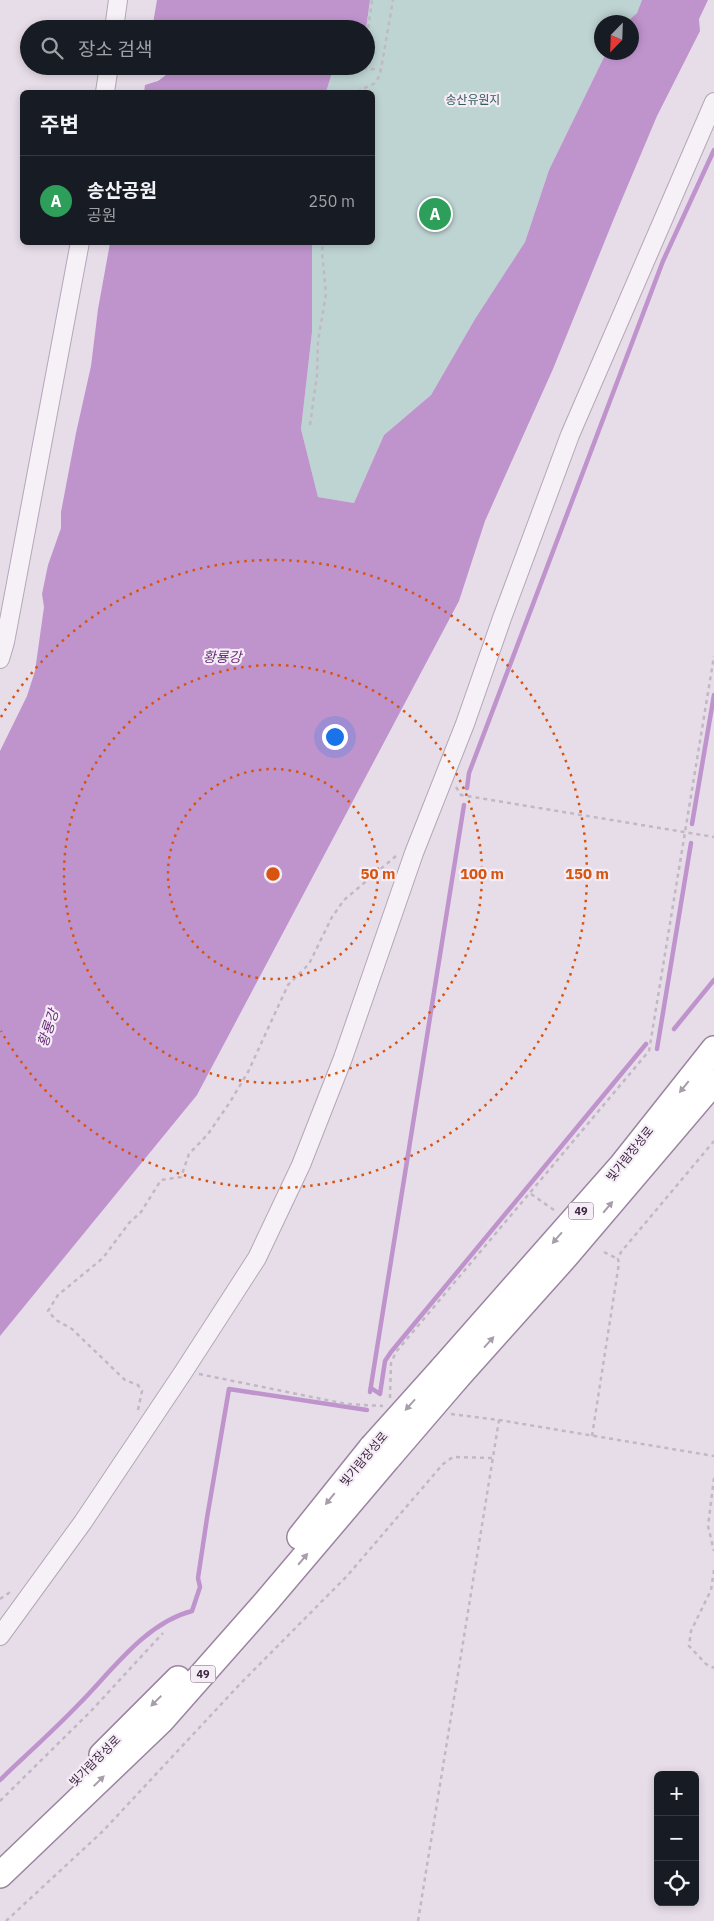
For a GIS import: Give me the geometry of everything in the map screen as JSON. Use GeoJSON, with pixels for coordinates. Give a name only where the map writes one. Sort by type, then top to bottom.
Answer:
{"type":"FeatureCollection","features":[{"type":"Feature","properties":{"kind":"highway","name":"빛가람장성로"},"geometry":{"type":"LineString","coordinates":[[0,1856],[212,1645],[449,1374],[622,1165],[714,1049]]}},
{"type":"Feature","properties":{"kind":"highway","name":"빛가람장성로"},"geometry":{"type":"LineString","coordinates":[[449,1374],[566,1256],[714,1082]]}},
{"type":"Feature","properties":{"kind":"highway","name":"빛가람장성로"},"geometry":{"type":"LineString","coordinates":[[0,1875],[161,1721],[266,1602],[380,1452]]}},
{"type":"Feature","properties":{"kind":"street"},"geometry":{"type":"LineString","coordinates":[[115,20],[118,0]]}},
{"type":"Feature","properties":{"kind":"street"},"geometry":{"type":"LineString","coordinates":[[105,90],[108,75]]}},
{"type":"Feature","properties":{"kind":"street"},"geometry":{"type":"LineString","coordinates":[[0,1636],[83,1522],[257,1258],[301,1165],[343,1058],[414,853],[465,724],[570,435],[714,102]]}},
{"type":"Feature","properties":{"kind":"street"},"geometry":{"type":"LineString","coordinates":[[0,659],[5,642],[79,245]]}},
{"type":"Feature","properties":{"kind":"path"},"geometry":{"type":"LineString","coordinates":[[369,20],[372,0]]}},
{"type":"Feature","properties":{"kind":"path"},"geometry":{"type":"LineString","coordinates":[[361,90],[375,83],[381,70],[392,0]]}},
{"type":"Feature","properties":{"kind":"path"},"geometry":{"type":"LineString","coordinates":[[375,69],[381,70]]}},
{"type":"Feature","properties":{"kind":"path"},"geometry":{"type":"LineString","coordinates":[[310,425],[317,375],[318,341],[326,294],[323,245]]}},
{"type":"Feature","properties":{"kind":"path"},"geometry":{"type":"LineString","coordinates":[[184,1371],[346,1404],[390,1406],[391,1363],[396,1352],[649,1052],[714,656]]}},
{"type":"Feature","properties":{"kind":"path"},"geometry":{"type":"LineString","coordinates":[[455,782],[456,790],[461,795],[685,834],[714,837]]}},
{"type":"Feature","properties":{"kind":"path"},"geometry":{"type":"LineString","coordinates":[[145,1429],[138,1420],[142,1391],[138,1384],[125,1380],[72,1329],[56,1320],[48,1311],[58,1295],[103,1258],[128,1224],[141,1212],[161,1180],[181,1177],[189,1154],[208,1134],[248,1072],[288,985],[309,964],[332,917],[344,900],[404,849],[414,853]]}},
{"type":"Feature","properties":{"kind":"path"},"geometry":{"type":"LineString","coordinates":[[592,1436],[618,1260],[622,1252],[714,1141]]}},
{"type":"Feature","properties":{"kind":"path"},"geometry":{"type":"LineString","coordinates":[[530,1193],[554,1210]]}},
{"type":"Feature","properties":{"kind":"path"},"geometry":{"type":"LineString","coordinates":[[604,1252],[618,1260]]}},
{"type":"Feature","properties":{"kind":"path"},"geometry":{"type":"LineString","coordinates":[[444,1413],[499,1420],[714,1456]]}},
{"type":"Feature","properties":{"kind":"path"},"geometry":{"type":"LineString","coordinates":[[418,1921],[499,1420]]}},
{"type":"Feature","properties":{"kind":"path"},"geometry":{"type":"LineString","coordinates":[[6,1921],[103,1831],[240,1684],[347,1576],[443,1464],[453,1457],[492,1458]]}},
{"type":"Feature","properties":{"kind":"path"},"geometry":{"type":"LineString","coordinates":[[714,1478],[708,1526],[714,1550]]}},
{"type":"Feature","properties":{"kind":"path"},"geometry":{"type":"LineString","coordinates":[[714,1570],[711,1590],[691,1631],[689,1646],[706,1664],[714,1668]]}},
{"type":"Feature","properties":{"kind":"path"},"geometry":{"type":"LineString","coordinates":[[0,1801],[90,1711],[163,1633]]}},
{"type":"Feature","properties":{"kind":"green space","name":"송산유원지"},"geometry":{"type":"Polygon","coordinates":[[[370,0],[642,0],[635,15],[594,15],[594,60],[603,60],[549,170],[525,242],[475,319],[431,395],[384,435],[354,503],[318,497],[301,429],[312,332],[312,245],[375,245],[375,90],[327,90],[331,75],[375,75],[375,20],[367,20],[370,0]]]}},
{"type":"Feature","properties":{"kind":"water"},"geometry":{"type":"Polygon","coordinates":[[[157,0],[370,0],[367,20],[154,20],[157,0]]]}},
{"type":"Feature","properties":{"kind":"water","name":"황룡강"},"geometry":{"type":"Polygon","coordinates":[[[642,0],[708,0],[699,19],[700,31],[657,116],[553,369],[485,521],[459,601],[197,1095],[0,1336],[0,751],[27,696],[35,671],[44,607],[42,594],[48,565],[61,528],[61,512],[91,366],[98,309],[110,245],[312,245],[312,332],[301,429],[318,497],[354,503],[384,435],[431,395],[475,319],[525,242],[549,170],[603,60],[639,60],[639,15],[635,15],[642,0]]]}},
{"type":"Feature","properties":{"kind":"water"},"geometry":{"type":"Polygon","coordinates":[[[166,75],[331,75],[327,90],[144,90],[145,85],[158,81],[166,75]]]}},
{"type":"Feature","properties":{"kind":"waterway"},"geometry":{"type":"LineString","coordinates":[[467,788],[469,773],[663,261],[714,150]]}},
{"type":"Feature","properties":{"kind":"waterway"},"geometry":{"type":"LineString","coordinates":[[692,824],[714,695]]}},
{"type":"Feature","properties":{"kind":"waterway"},"geometry":{"type":"LineString","coordinates":[[370,1392],[464,805]]}},
{"type":"Feature","properties":{"kind":"waterway"},"geometry":{"type":"LineString","coordinates":[[657,1049],[691,843]]}},
{"type":"Feature","properties":{"kind":"waterway"},"geometry":{"type":"LineString","coordinates":[[674,1029],[714,980]]}},
{"type":"Feature","properties":{"kind":"waterway"},"geometry":{"type":"LineString","coordinates":[[371,1388],[380,1394],[385,1361],[391,1352],[646,1044]]}},
{"type":"Feature","properties":{"kind":"waterway"},"geometry":{"type":"LineString","coordinates":[[0,1780],[69,1715],[144,1637],[175,1617],[192,1611],[200,1587],[198,1578],[229,1389],[367,1410]]}},
{"type":"Feature","properties":{"kind":"place","name":"송산공원"},"geometry":{"type":"Point","coordinates":[435,214]}}]}
